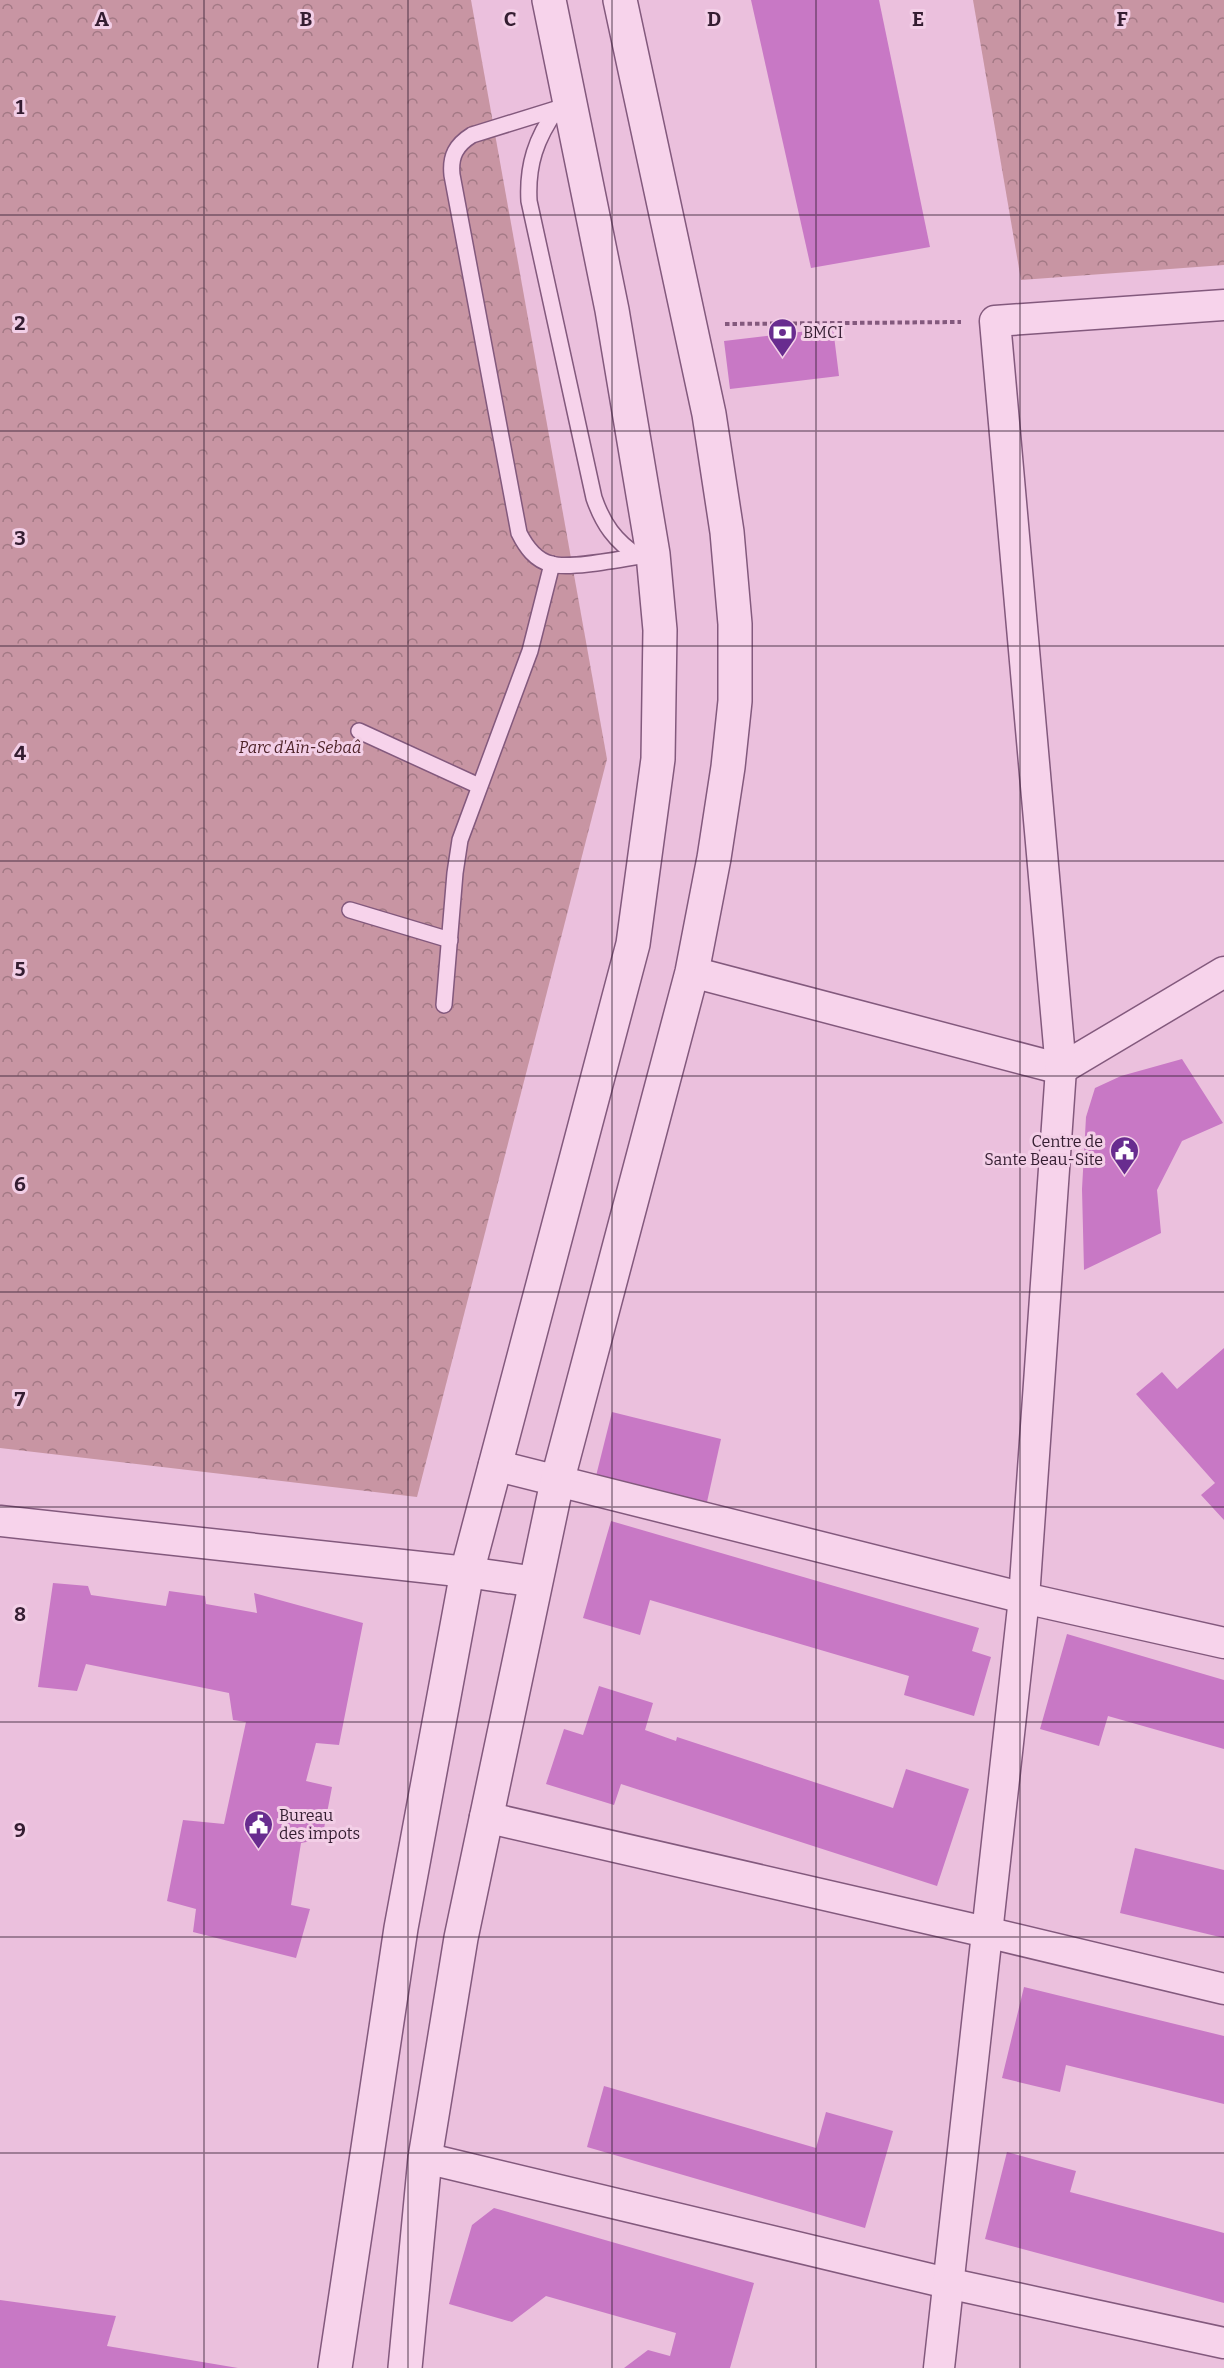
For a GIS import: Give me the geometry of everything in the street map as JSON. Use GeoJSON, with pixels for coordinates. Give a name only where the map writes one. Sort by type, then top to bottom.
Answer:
{"type":"FeatureCollection","features":[{"type":"Feature","properties":{"kind":"street"},"geometry":{"type":"LineString","coordinates":[[335,2368],[401,1928],[467,1572],[633,944],[658,759],[660,630],[646,555],[612,310],[564,107],[549,0]]}},
{"type":"Feature","properties":{"kind":"street"},"geometry":{"type":"LineString","coordinates":[[405,2368],[425,2158],[461,1938],[557,1482],[692,972],[714,858],[728,767],[735,701],[735,624],[727,532],[709,414],[620,0]]}},
{"type":"Feature","properties":{"kind":"street"},"geometry":{"type":"LineString","coordinates":[[939,2368],[1024,1598],[1061,1070],[995,321],[1224,305]]}},
{"type":"Feature","properties":{"kind":"street"},"geometry":{"type":"LineString","coordinates":[[692,972],[1061,1070],[1224,972]]}},
{"type":"Feature","properties":{"kind":"street"},"geometry":{"type":"LineString","coordinates":[[494,1466],[1024,1598],[1224,1643]]}},
{"type":"Feature","properties":{"kind":"street"},"geometry":{"type":"LineString","coordinates":[[0,1521],[467,1572],[536,1582]]}},
{"type":"Feature","properties":{"kind":"street"},"geometry":{"type":"LineString","coordinates":[[485,1817],[1224,1989]]}},
{"type":"Feature","properties":{"kind":"street"},"geometry":{"type":"LineString","coordinates":[[425,2158],[947,2283],[1224,2343]]}},
{"type":"Feature","properties":{"kind":"lane"},"geometry":{"type":"LineString","coordinates":[[564,107],[544,127],[535,146],[529,175],[529,201],[594,498],[600,516],[610,533],[623,546],[646,555]]}},
{"type":"Feature","properties":{"kind":"lane"},"geometry":{"type":"LineString","coordinates":[[564,107],[472,135],[462,141],[454,151],[451,162],[519,533],[526,547],[538,558],[552,564],[567,566],[646,555]]}},
{"type":"Feature","properties":{"kind":"lane"},"geometry":{"type":"LineString","coordinates":[[444,1005],[460,840],[478,786],[530,651],[552,564]]}},
{"type":"Feature","properties":{"kind":"lane"},"geometry":{"type":"LineString","coordinates":[[360,731],[478,786]]}},
{"type":"Feature","properties":{"kind":"lane"},"geometry":{"type":"LineString","coordinates":[[350,910],[450,940]]}},
{"type":"Feature","properties":{"kind":"path"},"geometry":{"type":"LineString","coordinates":[[691,324],[995,321]]}},
{"type":"Feature","properties":{"kind":"green space","name":"Parc d'Aïn-Sebaâ"},"geometry":{"type":"Polygon","coordinates":[[[0,0],[471,0],[607,759],[417,1497],[0,1448],[0,0]]]}},
{"type":"Feature","properties":{"kind":"green space"},"geometry":{"type":"Polygon","coordinates":[[[973,0],[1224,0],[1224,265],[1021,280],[973,0]]]}},
{"type":"Feature","properties":{"kind":"building"},"geometry":{"type":"Polygon","coordinates":[[[751,0],[879,0],[930,247],[811,268],[751,0]]]}},
{"type":"Feature","properties":{"kind":"building","name":"BMCI"},"geometry":{"type":"Polygon","coordinates":[[[833,328],[839,376],[730,389],[724,341],[833,328]]]}},
{"type":"Feature","properties":{"kind":"building","name":"Centre de Sante Beau-Site"},"geometry":{"type":"Polygon","coordinates":[[[1182,1059],[1223,1123],[1182,1141],[1157,1190],[1161,1233],[1084,1270],[1082,1189],[1086,1117],[1095,1088],[1121,1076],[1182,1059]]]}},
{"type":"Feature","properties":{"kind":"building"},"geometry":{"type":"Polygon","coordinates":[[[1224,1348],[1224,1520],[1201,1495],[1215,1483],[1136,1394],[1162,1372],[1177,1389],[1224,1348]]]}},
{"type":"Feature","properties":{"kind":"building"},"geometry":{"type":"Polygon","coordinates":[[[612,1412],[721,1439],[707,1502],[596,1476],[612,1412]]]}},
{"type":"Feature","properties":{"kind":"building"},"geometry":{"type":"Polygon","coordinates":[[[611,1521],[979,1628],[972,1651],[991,1657],[974,1716],[904,1695],[909,1676],[650,1600],[640,1635],[583,1618],[611,1521]]]}},
{"type":"Feature","properties":{"kind":"building"},"geometry":{"type":"Polygon","coordinates":[[[53,1583],[88,1586],[91,1595],[166,1606],[169,1591],[205,1596],[206,1604],[257,1613],[254,1593],[363,1623],[339,1745],[316,1743],[306,1781],[332,1787],[322,1839],[301,1843],[291,1905],[310,1909],[296,1958],[193,1932],[196,1909],[167,1901],[183,1820],[224,1824],[246,1722],[233,1720],[229,1693],[86,1664],[77,1691],[38,1687],[53,1583]]]}},
{"type":"Feature","properties":{"kind":"building"},"geometry":{"type":"Polygon","coordinates":[[[1067,1634],[1224,1680],[1224,1749],[1108,1716],[1099,1746],[1040,1729],[1067,1634]]]}},
{"type":"Feature","properties":{"kind":"building"},"geometry":{"type":"Polygon","coordinates":[[[599,1686],[653,1703],[645,1730],[676,1741],[677,1737],[893,1808],[906,1769],[969,1789],[937,1886],[621,1784],[614,1805],[546,1784],[564,1729],[583,1735],[599,1686]]]}},
{"type":"Feature","properties":{"kind":"building"},"geometry":{"type":"Polygon","coordinates":[[[1135,1848],[1224,1870],[1224,1938],[1120,1913],[1135,1848]]]}},
{"type":"Feature","properties":{"kind":"building"},"geometry":{"type":"Polygon","coordinates":[[[1024,1987],[1224,2036],[1224,2104],[1066,2065],[1060,2092],[1002,2078],[1024,1987]]]}},
{"type":"Feature","properties":{"kind":"building"},"geometry":{"type":"Polygon","coordinates":[[[604,2086],[816,2148],[826,2112],[893,2131],[865,2228],[587,2147],[604,2086]]]}},
{"type":"Feature","properties":{"kind":"building"},"geometry":{"type":"Polygon","coordinates":[[[1007,2152],[1076,2171],[1070,2192],[1224,2233],[1224,2303],[985,2239],[1007,2152]]]}},
{"type":"Feature","properties":{"kind":"building"},"geometry":{"type":"Polygon","coordinates":[[[494,2208],[754,2283],[730,2368],[624,2368],[648,2350],[670,2356],[676,2333],[546,2296],[512,2322],[449,2304],[472,2225],[494,2208]]]}},
{"type":"Feature","properties":{"kind":"building"},"geometry":{"type":"Polygon","coordinates":[[[0,2300],[116,2316],[107,2346],[238,2368],[0,2368],[0,2300]]]}},
{"type":"Feature","properties":{"kind":"place","name":"BMCI"},"geometry":{"type":"Point","coordinates":[782,358]}},
{"type":"Feature","properties":{"kind":"place","name":"Centre de Sante Beau-Site"},"geometry":{"type":"Point","coordinates":[1124,1176]}},
{"type":"Feature","properties":{"kind":"place","name":"Bureau des impots"},"geometry":{"type":"Point","coordinates":[258,1850]}}]}
